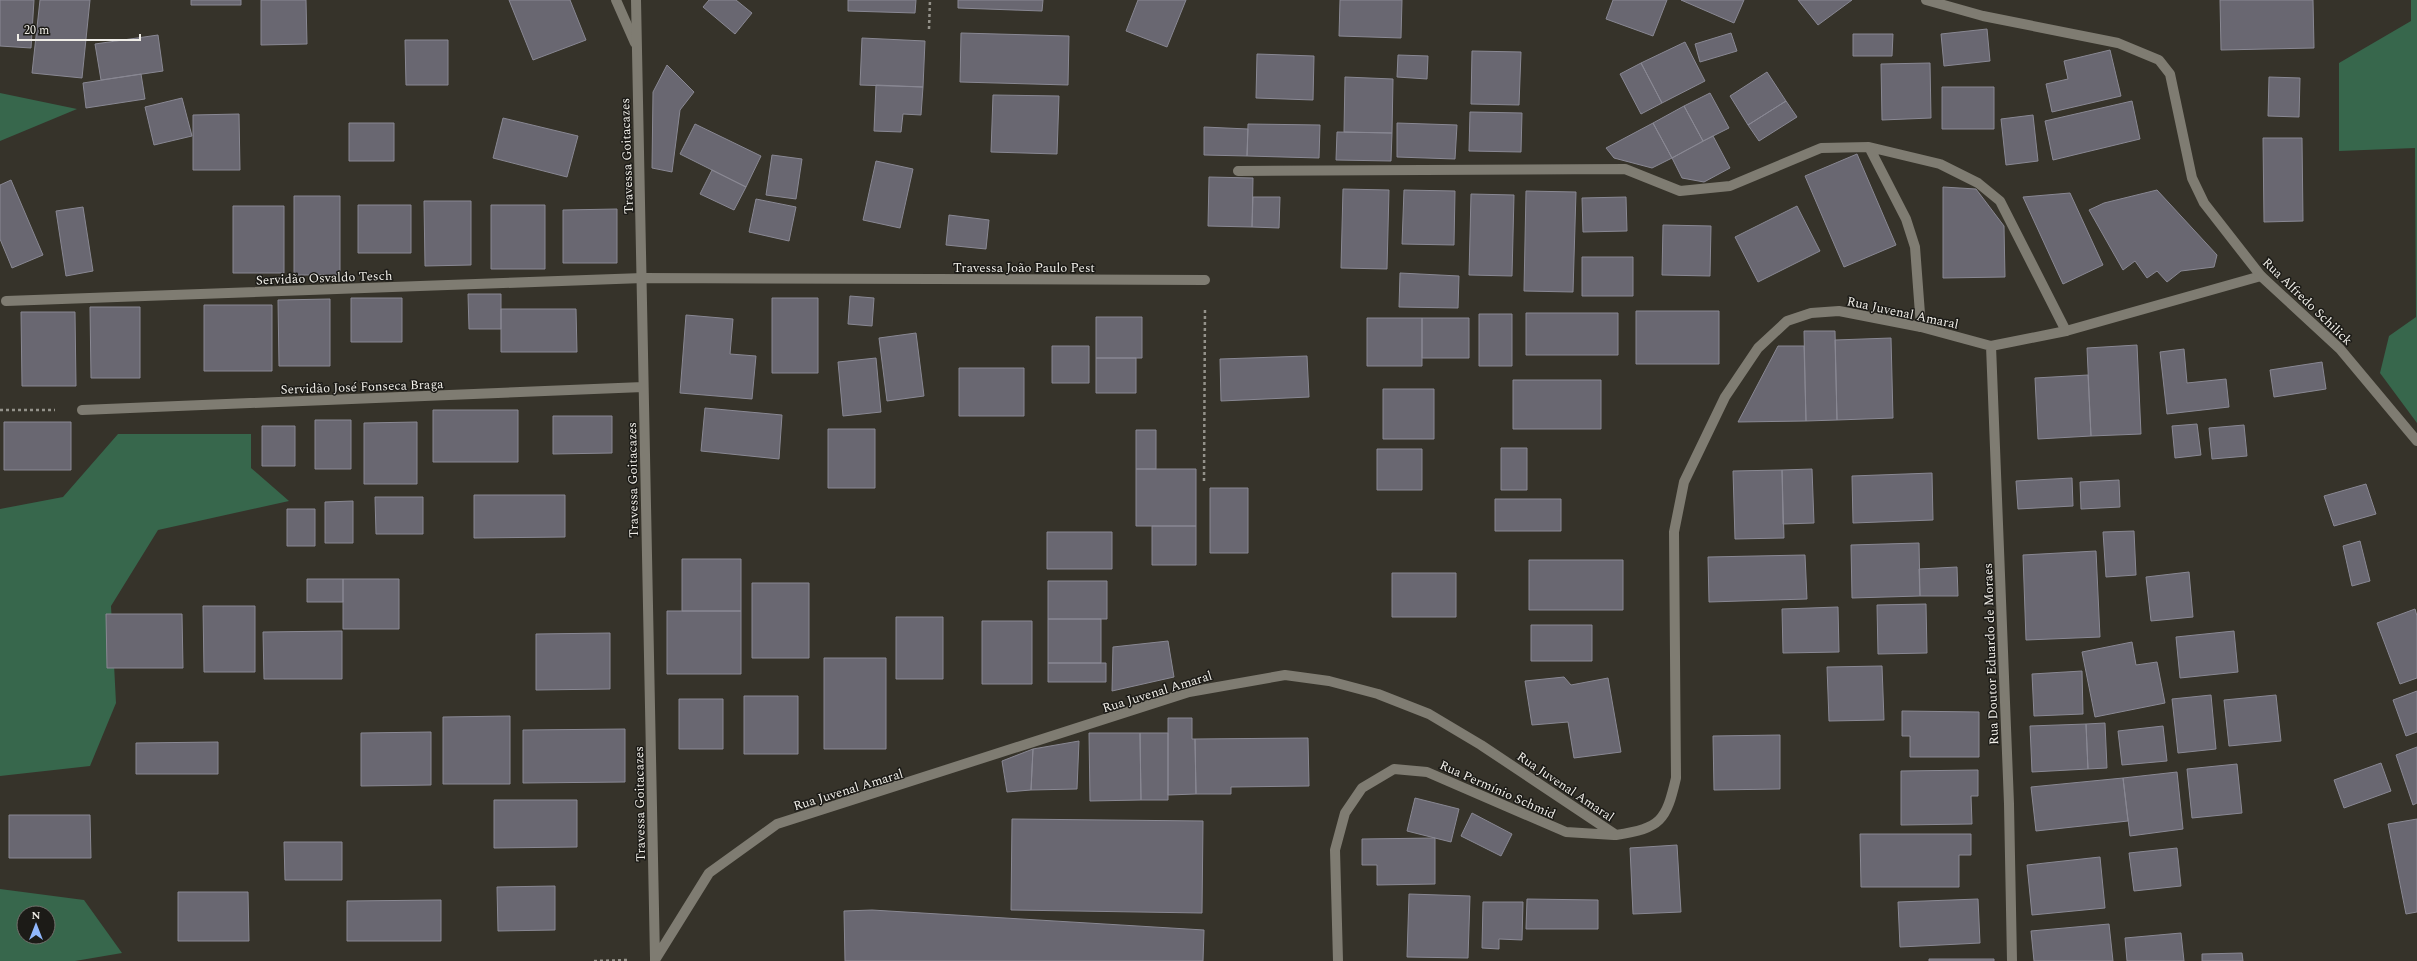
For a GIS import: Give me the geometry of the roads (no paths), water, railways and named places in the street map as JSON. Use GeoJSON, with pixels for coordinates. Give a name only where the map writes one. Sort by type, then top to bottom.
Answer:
{"type":"FeatureCollection","features":[{"type":"Feature","properties":{"kind":"street"},"geometry":{"type":"LineString","coordinates":[[616,0],[635,43]]}},
{"type":"Feature","properties":{"kind":"street","name":"Travessa Goitacazes"},"geometry":{"type":"LineString","coordinates":[[636,0],[635,43],[643,278],[643,387],[655,960]]}},
{"type":"Feature","properties":{"kind":"street","name":"Rua Alfredo Schilick"},"geometry":{"type":"LineString","coordinates":[[1926,0],[1983,16],[2118,43],[2158,60],[2170,74],[2192,178],[2204,203],[2261,276],[2340,349],[2417,441]]}},
{"type":"Feature","properties":{"kind":"street"},"geometry":{"type":"LineString","coordinates":[[1238,171],[1625,169],[1680,191],[1730,186],[1821,148],[1869,147],[1940,164],[1978,182],[2000,201],[2066,331]]}},
{"type":"Feature","properties":{"kind":"street"},"geometry":{"type":"LineString","coordinates":[[1869,147],[1906,219],[1915,246],[1921,327]]}},
{"type":"Feature","properties":{"kind":"street","name":"Rua Juvenal Amaral"},"geometry":{"type":"LineString","coordinates":[[655,960],[709,873],[778,824],[1189,692],[1285,675],[1329,680],[1378,694],[1429,714],[1481,745],[1616,835],[1638,832],[1660,822],[1670,804],[1676,778],[1674,532],[1684,482],[1725,398],[1758,348],[1787,321],[1811,313],[1839,311],[1921,327],[1991,346],[2066,331],[2261,276]]}},
{"type":"Feature","properties":{"kind":"street","name":"Travessa João Paulo Pest"},"geometry":{"type":"LineString","coordinates":[[643,278],[1205,280]]}},
{"type":"Feature","properties":{"kind":"street","name":"Servidão Osvaldo Tesch"},"geometry":{"type":"LineString","coordinates":[[6,301],[643,278]]}},
{"type":"Feature","properties":{"kind":"street","name":"Rua Doutor Eduardo de Moraes"},"geometry":{"type":"LineString","coordinates":[[1991,346],[2009,804],[2012,961]]}},
{"type":"Feature","properties":{"kind":"street","name":"Servidão José Fonseca Braga"},"geometry":{"type":"LineString","coordinates":[[82,410],[643,387]]}},
{"type":"Feature","properties":{"kind":"street","name":"Rua Permínio Schmid"},"geometry":{"type":"LineString","coordinates":[[1338,961],[1335,850],[1345,813],[1362,788],[1394,769],[1427,772],[1566,832],[1616,835]]}}]}
